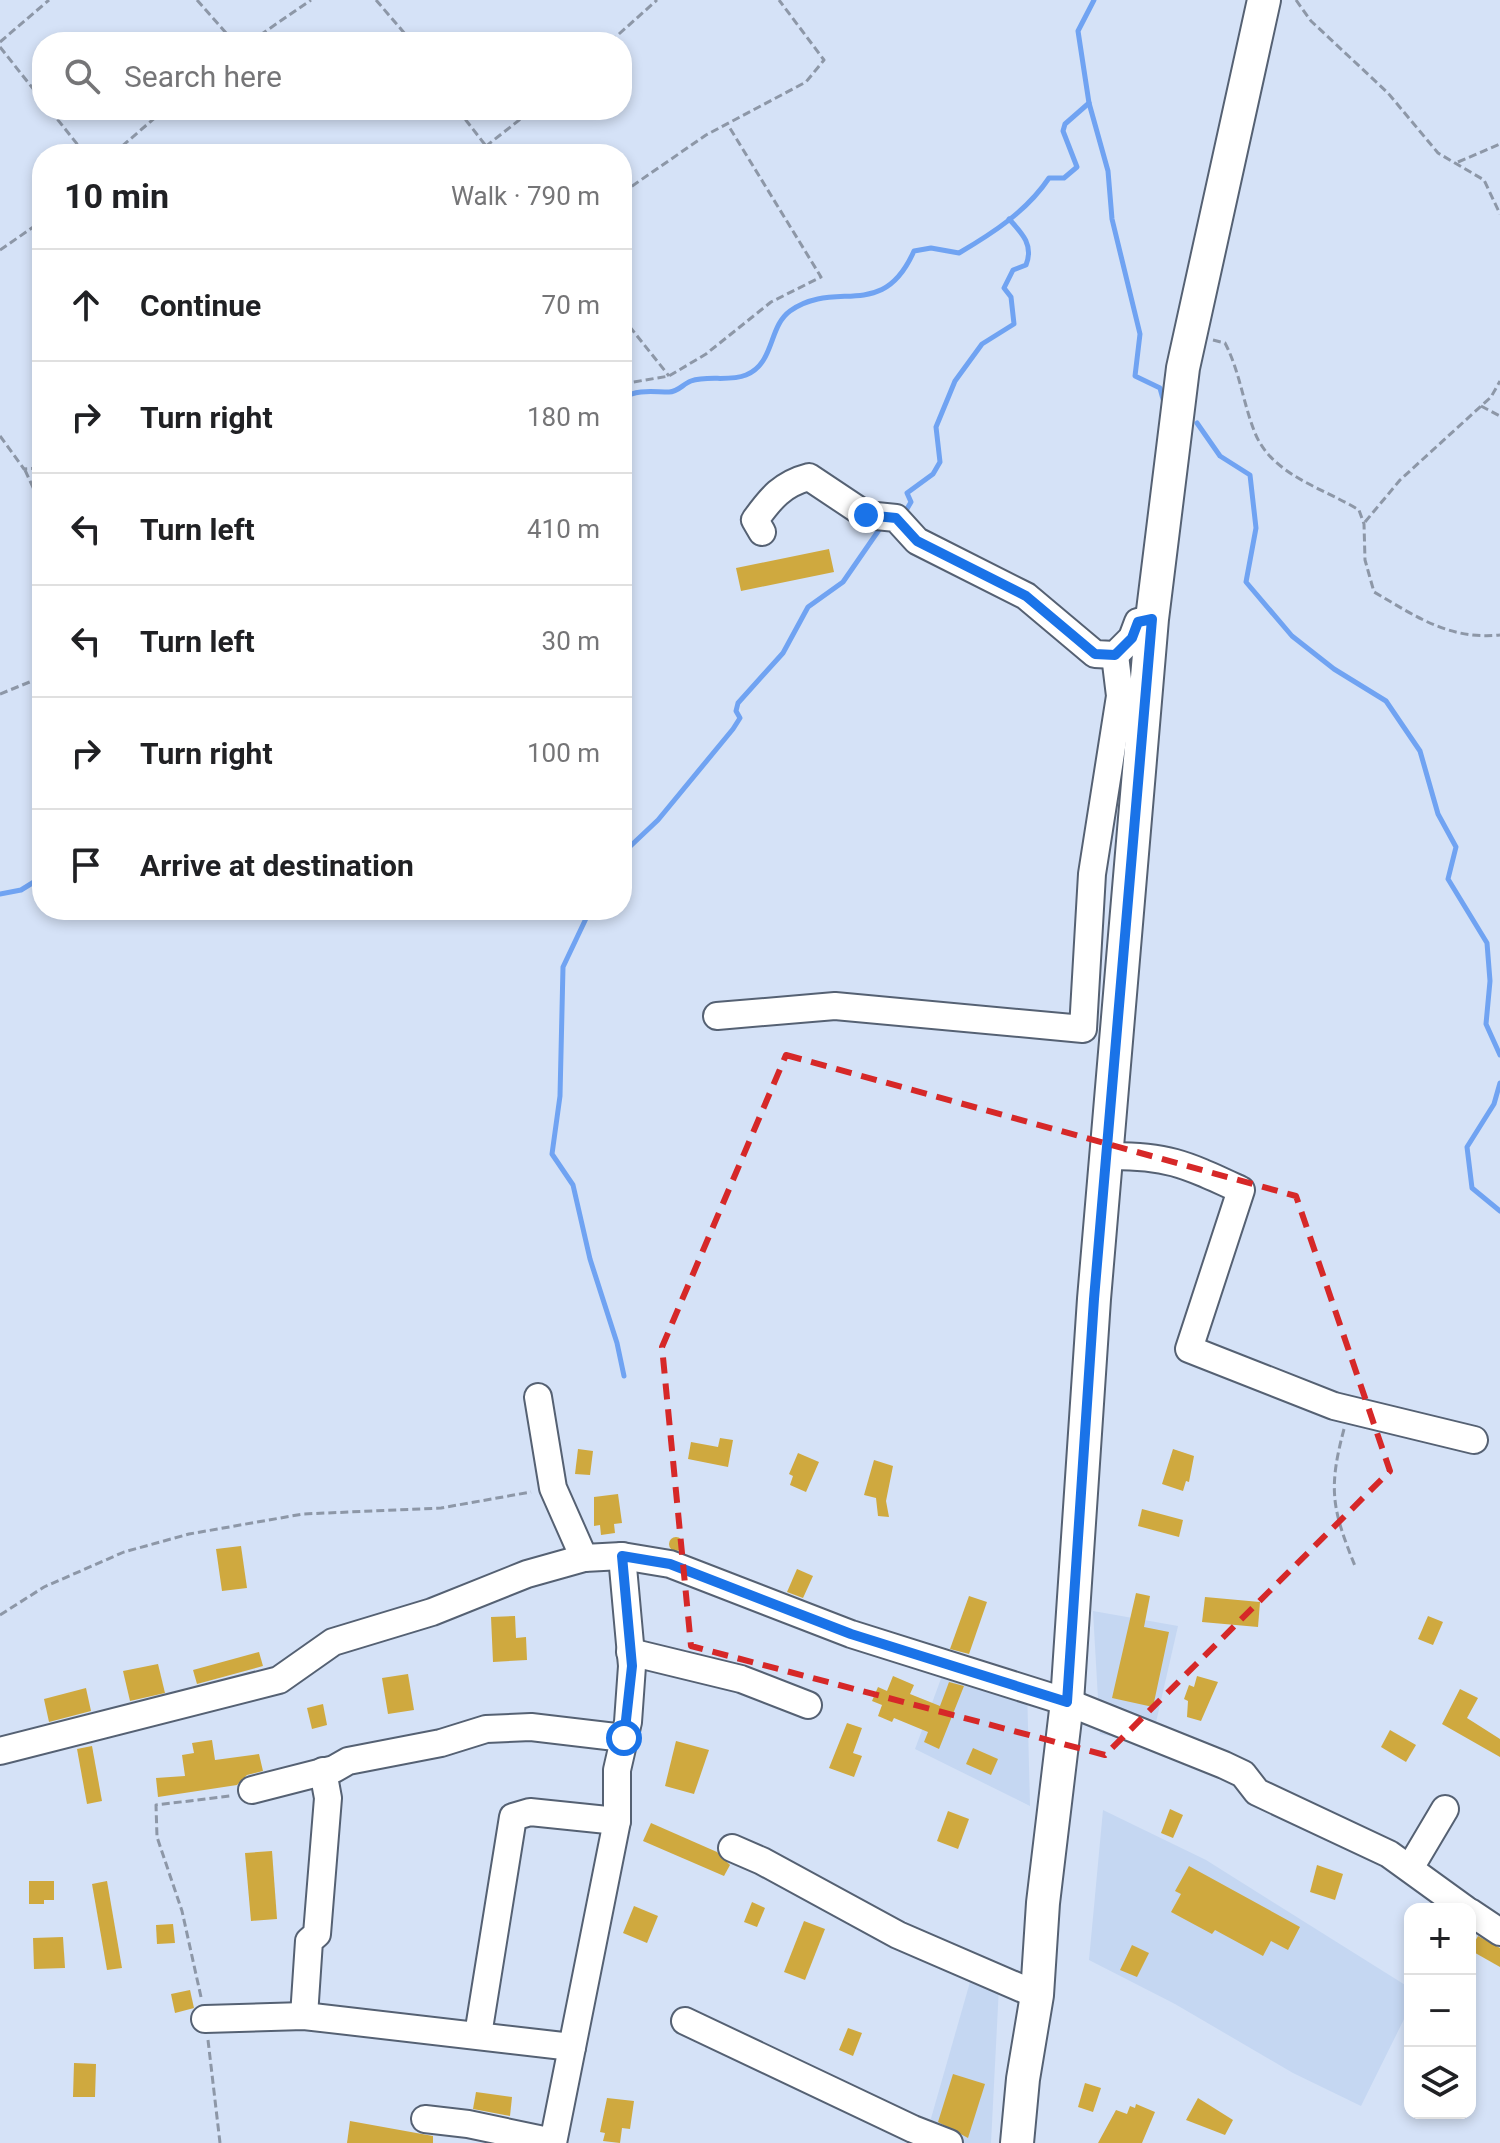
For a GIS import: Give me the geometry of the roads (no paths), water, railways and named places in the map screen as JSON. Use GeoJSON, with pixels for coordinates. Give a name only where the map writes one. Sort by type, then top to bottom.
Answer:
{"type":"FeatureCollection","features":[{"type":"Feature","properties":{"kind":"main road"},"geometry":{"type":"LineString","coordinates":[[1017,2143],[1023,2079],[1037,1995],[1043,1903],[1067,1702],[1106,1156],[1152,619],[1175,423],[1191,332],[1264,0]]}},
{"type":"Feature","properties":{"kind":"street"},"geometry":{"type":"LineString","coordinates":[[762,532],[755,520],[768,502],[786,483],[809,477],[866,515],[896,518],[917,541],[1026,596],[1095,654],[1115,655],[1132,638],[1138,622],[1152,619]]}},
{"type":"Feature","properties":{"kind":"street"},"geometry":{"type":"LineString","coordinates":[[717,1016],[835,1006],[1083,1029],[1092,874],[1120,696],[1115,655]]}},
{"type":"Feature","properties":{"kind":"street"},"geometry":{"type":"LineString","coordinates":[[1106,1156],[1162,1158],[1185,1164],[1241,1190],[1189,1349],[1349,1409],[1474,1440]]}},
{"type":"Feature","properties":{"kind":"street"},"geometry":{"type":"LineString","coordinates":[[538,1397],[553,1488],[584,1558]]}},
{"type":"Feature","properties":{"kind":"street"},"geometry":{"type":"LineString","coordinates":[[425,2119],[468,2124],[553,2142],[617,1821],[617,1770],[624,1738],[630,1652],[622,1556]]}},
{"type":"Feature","properties":{"kind":"street"},"geometry":{"type":"LineString","coordinates":[[0,1751],[279,1680],[333,1642],[432,1612],[527,1574],[584,1558],[622,1556],[670,1564],[851,1634],[1067,1702],[1243,1774],[1257,1792],[1389,1854],[1458,1903]]}},
{"type":"Feature","properties":{"kind":"street"},"geometry":{"type":"LineString","coordinates":[[630,1652],[741,1679],[808,1705]]}},
{"type":"Feature","properties":{"kind":"street"},"geometry":{"type":"LineString","coordinates":[[252,1790],[348,1761],[441,1743],[486,1729],[531,1727],[624,1738]]}},
{"type":"Feature","properties":{"kind":"street"},"geometry":{"type":"LineString","coordinates":[[304,2016],[309,1941],[317,1934],[328,1798],[323,1771]]}},
{"type":"Feature","properties":{"kind":"street"},"geometry":{"type":"LineString","coordinates":[[1410,1868],[1445,1809]]}},
{"type":"Feature","properties":{"kind":"street"},"geometry":{"type":"LineString","coordinates":[[478,2035],[513,1817],[530,1812],[617,1821]]}},
{"type":"Feature","properties":{"kind":"street"},"geometry":{"type":"LineString","coordinates":[[732,1848],[762,1861],[898,1935],[1037,1995]]}},
{"type":"Feature","properties":{"kind":"street"},"geometry":{"type":"LineString","coordinates":[[1476,1916],[1500,1932]]}},
{"type":"Feature","properties":{"kind":"street"},"geometry":{"type":"LineString","coordinates":[[205,2019],[304,2016],[572,2047]]}},
{"type":"Feature","properties":{"kind":"street"},"geometry":{"type":"LineString","coordinates":[[685,2021],[949,2143]]}},
{"type":"Feature","properties":{"kind":"waterway"},"geometry":{"type":"LineString","coordinates":[[1094,0],[1078,31],[1089,103],[1108,171],[1112,219],[1140,334],[1135,376],[1160,388],[1163,399]]}},
{"type":"Feature","properties":{"kind":"waterway"},"geometry":{"type":"LineString","coordinates":[[632,394],[672,392],[698,379],[746,375],[762,362],[778,326],[790,311],[808,302],[858,296],[888,286],[901,273],[914,251],[931,248],[959,253],[1020,211],[1049,178],[1064,178],[1077,167],[1063,131],[1065,124],[1089,103]]}},
{"type":"Feature","properties":{"kind":"waterway"},"geometry":{"type":"LineString","coordinates":[[904,514],[911,502],[907,493],[933,474],[940,462],[936,427],[955,381],[982,344],[1014,324],[1011,297],[1004,288],[1013,270],[1026,265],[1029,251],[1022,234],[1009,219]]}},
{"type":"Feature","properties":{"kind":"waterway"},"geometry":{"type":"LineString","coordinates":[[1197,423],[1220,456],[1250,475],[1256,528],[1246,582],[1292,636],[1334,669],[1386,701],[1420,751],[1438,814],[1456,847],[1448,879],[1487,943],[1490,981],[1486,1024],[1500,1055]]}},
{"type":"Feature","properties":{"kind":"waterway"},"geometry":{"type":"LineString","coordinates":[[632,845],[658,820],[733,729],[740,718],[736,711],[738,703],[783,653],[808,607],[843,582],[881,527]]}},
{"type":"Feature","properties":{"kind":"waterway"},"geometry":{"type":"LineString","coordinates":[[0,894],[21,890],[32,883]]}},
{"type":"Feature","properties":{"kind":"waterway"},"geometry":{"type":"LineString","coordinates":[[585,920],[563,967],[560,1096],[552,1154],[573,1185],[590,1259],[617,1343],[624,1376]]}},
{"type":"Feature","properties":{"kind":"waterway"},"geometry":{"type":"LineString","coordinates":[[1500,1083],[1494,1104],[1467,1147],[1472,1188],[1500,1211]]}}]}
